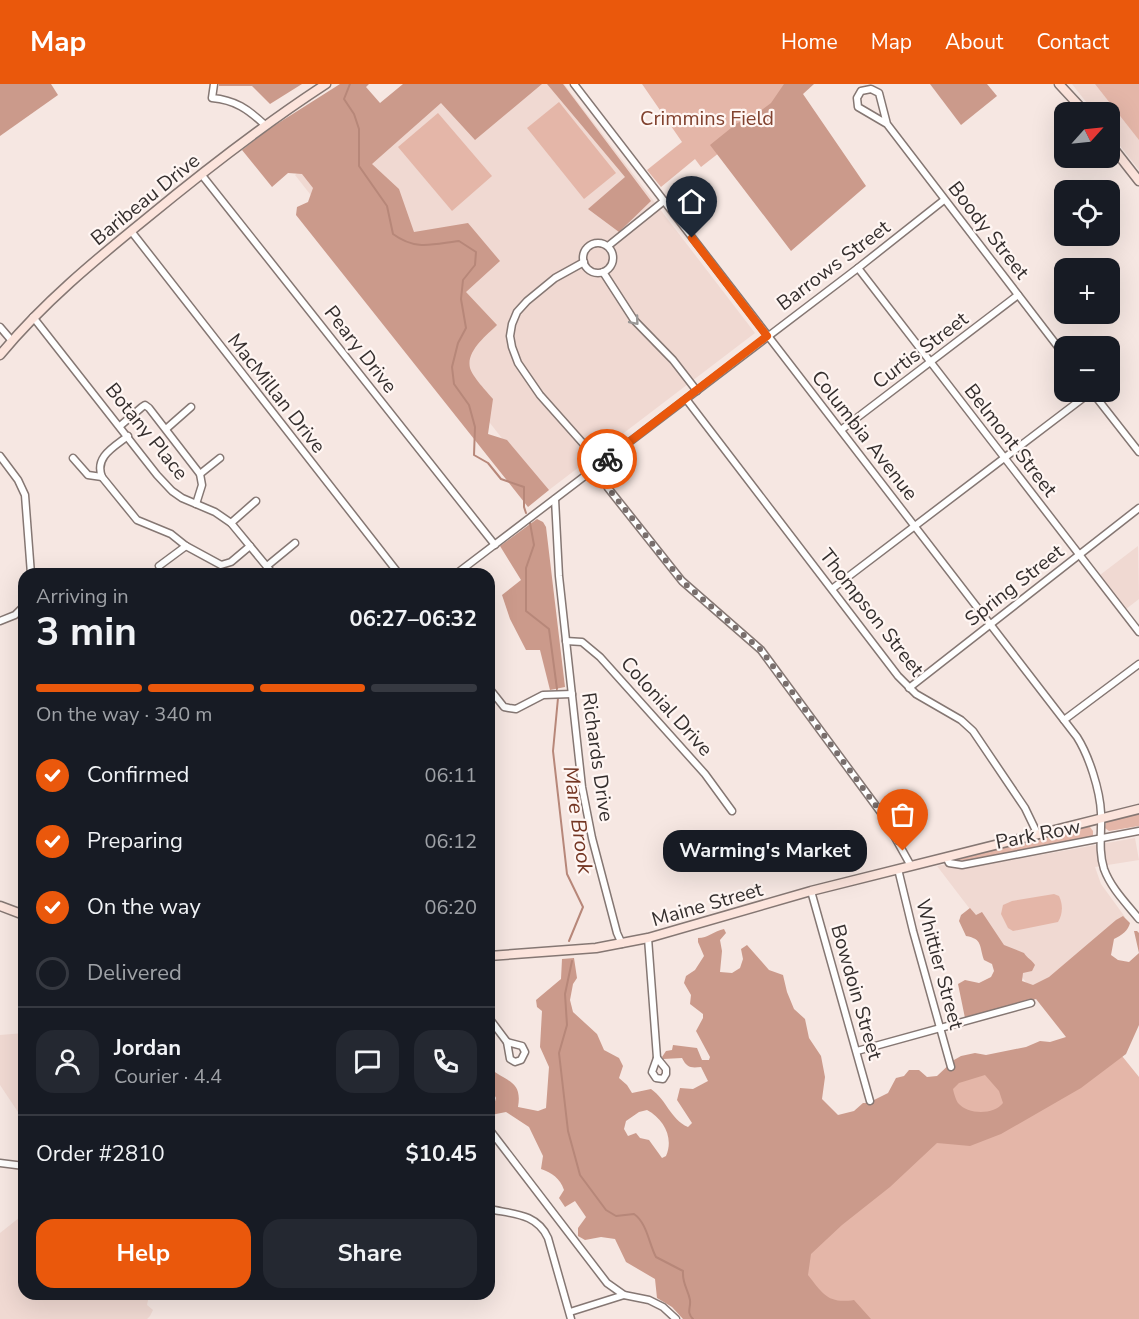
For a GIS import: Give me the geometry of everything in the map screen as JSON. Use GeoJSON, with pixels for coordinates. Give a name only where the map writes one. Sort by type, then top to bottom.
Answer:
{"type":"FeatureCollection","features":[{"type":"Feature","properties":{"kind":"street"},"geometry":{"type":"LineString","coordinates":[[214,84],[212,98],[240,105],[265,125]]}},
{"type":"Feature","properties":{"kind":"street","name":"Baribeau Drive"},"geometry":{"type":"LineString","coordinates":[[0,355],[33,317],[73,279],[201,174],[265,125],[326,84]]}},
{"type":"Feature","properties":{"kind":"street","name":"Columbia Avenue"},"geometry":{"type":"LineString","coordinates":[[574,84],[1077,737],[1088,757],[1101,810],[1099,838],[1103,866],[1107,876],[1139,919]]}},
{"type":"Feature","properties":{"kind":"street"},"geometry":{"type":"LineString","coordinates":[[1059,84],[1076,102]]}},
{"type":"Feature","properties":{"kind":"street"},"geometry":{"type":"LineString","coordinates":[[1066,84],[1078,102]]}},
{"type":"Feature","properties":{"kind":"street","name":"Boody Street"},"geometry":{"type":"LineString","coordinates":[[887,124],[858,107],[857,98],[861,91],[871,89],[879,93],[887,124],[1054,342]]}},
{"type":"Feature","properties":{"kind":"street"},"geometry":{"type":"LineString","coordinates":[[1120,157],[1139,182]]}},
{"type":"Feature","properties":{"kind":"street","name":"Peary Drive"},"geometry":{"type":"LineString","coordinates":[[201,174],[495,545]]}},
{"type":"Feature","properties":{"kind":"street","name":"Barrows Street"},"geometry":{"type":"LineString","coordinates":[[464,568],[944,200]]}},
{"type":"Feature","properties":{"kind":"street"},"geometry":{"type":"LineString","coordinates":[[608,246],[664,201]]}},
{"type":"Feature","properties":{"kind":"street","name":"MacMillan Drive"},"geometry":{"type":"LineString","coordinates":[[131,231],[394,568]]}},
{"type":"Feature","properties":{"kind":"street"},"geometry":{"type":"LineString","coordinates":[[598,243],[608,246],[612,252],[613,261],[609,268],[603,272],[591,270],[584,262],[585,251],[598,243]]}},
{"type":"Feature","properties":{"kind":"street"},"geometry":{"type":"LineString","coordinates":[[584,262],[555,278],[522,306],[514,318],[510,336],[514,353],[524,372],[540,395],[588,449],[608,488],[682,581],[761,650],[882,814],[911,866]]}},
{"type":"Feature","properties":{"kind":"street","name":"Belmont Street"},"geometry":{"type":"LineString","coordinates":[[858,268],[1139,632]]}},
{"type":"Feature","properties":{"kind":"street"},"geometry":{"type":"LineString","coordinates":[[603,272],[633,320],[673,360],[697,391]]}},
{"type":"Feature","properties":{"kind":"street","name":"Curtis Street"},"geometry":{"type":"LineString","coordinates":[[841,430],[1018,295]]}},
{"type":"Feature","properties":{"kind":"street","name":"Botany Place"},"geometry":{"type":"LineString","coordinates":[[33,317],[172,491],[215,512],[231,523],[267,566]]}},
{"type":"Feature","properties":{"kind":"street"},"geometry":{"type":"LineString","coordinates":[[0,327],[12,341]]}},
{"type":"Feature","properties":{"kind":"street","name":"Thompson Street"},"geometry":{"type":"LineString","coordinates":[[686,399],[909,688],[961,720],[973,731],[1025,808],[1038,835]]}},
{"type":"Feature","properties":{"kind":"street"},"geometry":{"type":"LineString","coordinates":[[832,589],[1079,402]]}},
{"type":"Feature","properties":{"kind":"street"},"geometry":{"type":"LineString","coordinates":[[1100,402],[1139,452]]}},
{"type":"Feature","properties":{"kind":"street"},"geometry":{"type":"LineString","coordinates":[[120,426],[145,405],[200,474],[202,485],[196,504]]}},
{"type":"Feature","properties":{"kind":"street"},"geometry":{"type":"LineString","coordinates":[[166,429],[190,407]]}},
{"type":"Feature","properties":{"kind":"street"},"geometry":{"type":"LineString","coordinates":[[128,436],[104,456],[99,464],[102,477],[138,520],[171,534],[186,546],[221,565],[231,562],[250,546]]}},
{"type":"Feature","properties":{"kind":"street"},"geometry":{"type":"LineString","coordinates":[[0,456],[18,480],[25,495],[31,568]]}},
{"type":"Feature","properties":{"kind":"street"},"geometry":{"type":"LineString","coordinates":[[73,458],[88,475],[102,477]]}},
{"type":"Feature","properties":{"kind":"street"},"geometry":{"type":"LineString","coordinates":[[200,474],[220,458]]}},
{"type":"Feature","properties":{"kind":"street","name":"Richards Drive"},"geometry":{"type":"LineString","coordinates":[[555,499],[559,576],[585,804],[617,933],[622,944]]}},
{"type":"Feature","properties":{"kind":"street"},"geometry":{"type":"LineString","coordinates":[[231,523],[256,501]]}},
{"type":"Feature","properties":{"kind":"street","name":"Spring Street"},"geometry":{"type":"LineString","coordinates":[[909,688],[1139,508]]}},
{"type":"Feature","properties":{"kind":"street"},"geometry":{"type":"LineString","coordinates":[[267,566],[295,543]]}},
{"type":"Feature","properties":{"kind":"street"},"geometry":{"type":"LineString","coordinates":[[159,566],[186,546]]}},
{"type":"Feature","properties":{"kind":"street"},"geometry":{"type":"LineString","coordinates":[[0,621],[18,612]]}},
{"type":"Feature","properties":{"kind":"street","name":"Colonial Drive"},"geometry":{"type":"LineString","coordinates":[[566,641],[582,642],[600,657],[705,774],[732,811]]}},
{"type":"Feature","properties":{"kind":"street"},"geometry":{"type":"LineString","coordinates":[[1064,720],[1139,664]]}},
{"type":"Feature","properties":{"kind":"street"},"geometry":{"type":"LineString","coordinates":[[495,696],[504,707],[516,709],[543,695],[572,694]]}},
{"type":"Feature","properties":{"kind":"street","name":"Maine Street"},"geometry":{"type":"LineString","coordinates":[[495,956],[622,944],[811,891],[1139,809]]}},
{"type":"Feature","properties":{"kind":"street","name":"Park Row"},"geometry":{"type":"LineString","coordinates":[[946,856],[950,862],[962,865],[1139,831]]}},
{"type":"Feature","properties":{"kind":"street","name":"Whittier Street"},"geometry":{"type":"LineString","coordinates":[[898,869],[951,1066]]}},
{"type":"Feature","properties":{"kind":"street","name":"Bowdoin Street"},"geometry":{"type":"LineString","coordinates":[[811,891],[870,1101]]}},
{"type":"Feature","properties":{"kind":"street"},"geometry":{"type":"LineString","coordinates":[[0,906],[18,913]]}},
{"type":"Feature","properties":{"kind":"street"},"geometry":{"type":"LineString","coordinates":[[648,938],[657,1058]]}},
{"type":"Feature","properties":{"kind":"street"},"geometry":{"type":"LineString","coordinates":[[857,1051],[1031,1003]]}},
{"type":"Feature","properties":{"kind":"street"},"geometry":{"type":"LineString","coordinates":[[495,1026],[507,1042]]}},
{"type":"Feature","properties":{"kind":"street"},"geometry":{"type":"LineString","coordinates":[[495,1137],[607,1282],[624,1295],[649,1300],[663,1307],[676,1319]]}},
{"type":"Feature","properties":{"kind":"street"},"geometry":{"type":"LineString","coordinates":[[0,1163],[18,1165]]}},
{"type":"Feature","properties":{"kind":"street"},"geometry":{"type":"LineString","coordinates":[[495,1210],[521,1214],[542,1227],[548,1238],[571,1316],[624,1295]]}},
{"type":"Feature","properties":{"kind":"shaded area"},"geometry":{"type":"Polygon","coordinates":[[[0,84],[51,84],[58,95],[0,136],[0,84]]]}},
{"type":"Feature","properties":{"kind":"shaded area"},"geometry":{"type":"Polygon","coordinates":[[[219,84],[302,84],[270,104],[252,86],[219,86],[219,84]]]}},
{"type":"Feature","properties":{"kind":"shaded area"},"geometry":{"type":"Polygon","coordinates":[[[340,84],[369,84],[366,87],[380,103],[403,84],[542,84],[475,140],[441,103],[372,164],[399,189],[414,232],[468,223],[500,261],[466,292],[497,325],[474,350],[470,368],[493,399],[488,434],[507,440],[549,490],[528,507],[296,215],[297,207],[308,202],[313,188],[302,174],[288,173],[272,187],[242,150],[269,129],[340,84]]]}},
{"type":"Feature","properties":{"kind":"shaded area"},"geometry":{"type":"Polygon","coordinates":[[[413,84],[564,84],[755,333],[545,493],[295,175],[413,84]]]}},
{"type":"Feature","properties":{"kind":"shaded area"},"geometry":{"type":"Polygon","coordinates":[[[547,84],[563,84],[651,201],[619,232],[588,209],[625,177],[547,84]]]}},
{"type":"Feature","properties":{"kind":"shaded area"},"geometry":{"type":"Polygon","coordinates":[[[784,84],[814,84],[803,94],[866,186],[791,251],[710,145],[736,124],[771,103],[784,84]]]}},
{"type":"Feature","properties":{"kind":"shaded area"},"geometry":{"type":"Polygon","coordinates":[[[930,84],[987,84],[997,96],[961,125],[930,84]]]}},
{"type":"Feature","properties":{"kind":"shaded area"},"geometry":{"type":"Polygon","coordinates":[[[1072,84],[1139,84],[1139,170],[1120,146],[1120,102],[1086,102],[1072,84]]]}},
{"type":"Feature","properties":{"kind":"shaded area"},"geometry":{"type":"Polygon","coordinates":[[[537,519],[546,527],[565,687],[550,690],[540,650],[526,650],[510,619],[502,595],[521,580],[500,546],[537,519]]]}},
{"type":"Feature","properties":{"kind":"shaded area"},"geometry":{"type":"Polygon","coordinates":[[[1138,546],[1139,599],[1126,609],[1100,575],[1138,546]]]}},
{"type":"Feature","properties":{"kind":"shaded area"},"geometry":{"type":"Polygon","coordinates":[[[1135,838],[1139,860],[1095,867],[1101,884],[1125,917],[1041,1002],[937,866],[947,864],[961,869],[1135,838]]]}},
{"type":"Feature","properties":{"kind":"shaded area"},"geometry":{"type":"Polygon","coordinates":[[[970,908],[976,915],[982,912],[1004,945],[1024,953],[1034,963],[1032,971],[1023,973],[1022,981],[1033,985],[1049,977],[1123,916],[1130,923],[1124,933],[1114,939],[1111,955],[1118,960],[1129,962],[1139,953],[1139,1025],[1126,1054],[1081,1088],[1001,1134],[970,1146],[937,1143],[890,1187],[842,1225],[811,1254],[808,1275],[822,1292],[832,1299],[854,1300],[871,1319],[683,1319],[672,1307],[657,1298],[655,1279],[626,1262],[615,1239],[601,1237],[585,1240],[578,1236],[578,1228],[586,1217],[575,1201],[565,1207],[559,1198],[564,1190],[555,1176],[541,1169],[543,1156],[529,1127],[506,1112],[495,1114],[495,1072],[515,1086],[519,1098],[518,1107],[538,1111],[546,1108],[549,1067],[540,1047],[542,1011],[537,1007],[536,1000],[561,979],[562,959],[574,958],[577,978],[573,984],[570,1000],[573,1012],[597,1034],[604,1050],[619,1058],[623,1066],[619,1078],[632,1093],[651,1089],[677,1119],[688,1127],[692,1123],[677,1100],[680,1088],[693,1089],[708,1081],[701,1067],[690,1067],[682,1058],[663,1059],[662,1057],[666,1051],[672,1050],[673,1045],[697,1048],[702,1060],[709,1060],[710,1057],[696,1031],[703,1014],[690,1004],[691,995],[684,983],[686,976],[695,970],[704,956],[698,938],[724,929],[726,933],[720,940],[722,951],[720,972],[732,973],[740,968],[743,959],[741,949],[747,945],[769,970],[783,975],[794,1009],[805,1019],[809,1038],[821,1056],[825,1077],[822,1099],[838,1115],[854,1111],[863,1103],[868,1103],[888,1093],[896,1078],[904,1076],[909,1070],[919,1070],[927,1077],[937,1076],[961,1056],[975,1053],[986,1055],[1026,1047],[1040,1041],[1050,1042],[1066,1037],[1036,999],[1006,1009],[988,1011],[965,1018],[958,984],[965,980],[979,983],[991,977],[994,971],[992,964],[984,960],[978,941],[966,936],[959,921],[961,915],[970,908]],[[985,1075],[959,1083],[953,1089],[957,1102],[962,1107],[981,1112],[994,1110],[1003,1103],[999,1091],[985,1075]],[[647,1110],[639,1112],[626,1121],[624,1129],[628,1136],[636,1133],[640,1138],[649,1140],[662,1158],[666,1156],[668,1149],[668,1136],[663,1124],[647,1110]]]}},
{"type":"Feature","properties":{"kind":"shaded area"},"geometry":{"type":"Polygon","coordinates":[[[1134,931],[1139,933],[1139,953],[1134,931]]]}},
{"type":"Feature","properties":{"kind":"shaded area"},"geometry":{"type":"Polygon","coordinates":[[[18,1034],[18,1112],[0,1085],[0,1035],[18,1034]]]}},
{"type":"Feature","properties":{"kind":"shaded area"},"geometry":{"type":"Polygon","coordinates":[[[18,1219],[18,1300],[148,1300],[147,1305],[153,1310],[150,1316],[147,1319],[0,1319],[0,1233],[18,1219]]]}},
{"type":"Feature","properties":{"kind":"green space","name":"Crimmins Field"},"geometry":{"type":"Polygon","coordinates":[[[642,84],[807,84],[701,167],[695,159],[661,187],[647,170],[682,142],[642,84]]]}},
{"type":"Feature","properties":{"kind":"green space"},"geometry":{"type":"Polygon","coordinates":[[[1095,84],[1139,84],[1139,140],[1120,116],[1120,102],[1109,102],[1095,84]]]}},
{"type":"Feature","properties":{"kind":"green space"},"geometry":{"type":"Polygon","coordinates":[[[559,102],[616,173],[584,199],[527,128],[559,102]]]}},
{"type":"Feature","properties":{"kind":"green space"},"geometry":{"type":"Polygon","coordinates":[[[438,113],[492,176],[452,211],[398,147],[438,113]]]}},
{"type":"Feature","properties":{"kind":"green space"},"geometry":{"type":"Polygon","coordinates":[[[1139,813],[1139,826],[1109,831],[1105,828],[1108,821],[1139,813]]]}},
{"type":"Feature","properties":{"kind":"green space"},"geometry":{"type":"Polygon","coordinates":[[[1090,827],[1093,831],[1090,839],[971,860],[956,860],[1090,827]]]}},
{"type":"Feature","properties":{"kind":"green space"},"geometry":{"type":"Polygon","coordinates":[[[1054,894],[1059,896],[1062,906],[1058,922],[1013,931],[1008,928],[1001,914],[1003,905],[1012,901],[1054,894]]]}},
{"type":"Feature","properties":{"kind":"green space"},"geometry":{"type":"Polygon","coordinates":[[[1064,984],[1139,1077],[1139,1319],[766,1319],[600,1199],[1074,1043],[1064,984]]]}},
{"type":"Feature","properties":{"kind":"waterway","name":"Mare Brook"},"geometry":{"type":"LineString","coordinates":[[350,84],[344,99],[354,114],[359,129],[359,166],[387,206],[393,234],[409,243],[425,245],[459,241],[476,252],[475,265],[463,280],[461,299],[466,328],[458,343],[452,367],[454,384],[469,405],[475,427],[474,455],[488,463],[501,479],[524,487],[526,513]]}},
{"type":"Feature","properties":{"kind":"waterway","name":"Mare Brook"},"geometry":{"type":"LineString","coordinates":[[530,523],[534,545],[526,568],[526,611],[549,629],[557,689]]}},
{"type":"Feature","properties":{"kind":"waterway","name":"Mare Brook"},"geometry":{"type":"LineString","coordinates":[[558,698],[553,751],[567,874],[583,907],[569,941]]}},
{"type":"Feature","properties":{"kind":"waterway","name":"Mare Brook"},"geometry":{"type":"LineString","coordinates":[[572,961],[565,994],[567,1025],[559,1053],[568,1131],[580,1175],[606,1210],[616,1216],[634,1214],[645,1228],[656,1257],[683,1271],[683,1279],[690,1300],[689,1312],[693,1319]]}},
{"type":"Feature","properties":{"kind":"way so far"},"geometry":{"type":"LineString","coordinates":[[607,459],[597,466],[608,488],[682,581],[761,650],[882,814],[903,851]]}},
{"type":"Feature","properties":{"kind":"place","name":"Warming's Market"},"geometry":{"type":"Point","coordinates":[903,851]}},
{"type":"Feature","properties":{"kind":"route"},"geometry":{"type":"LineString","coordinates":[[607,459],[767,336],[692,238]]}}]}
